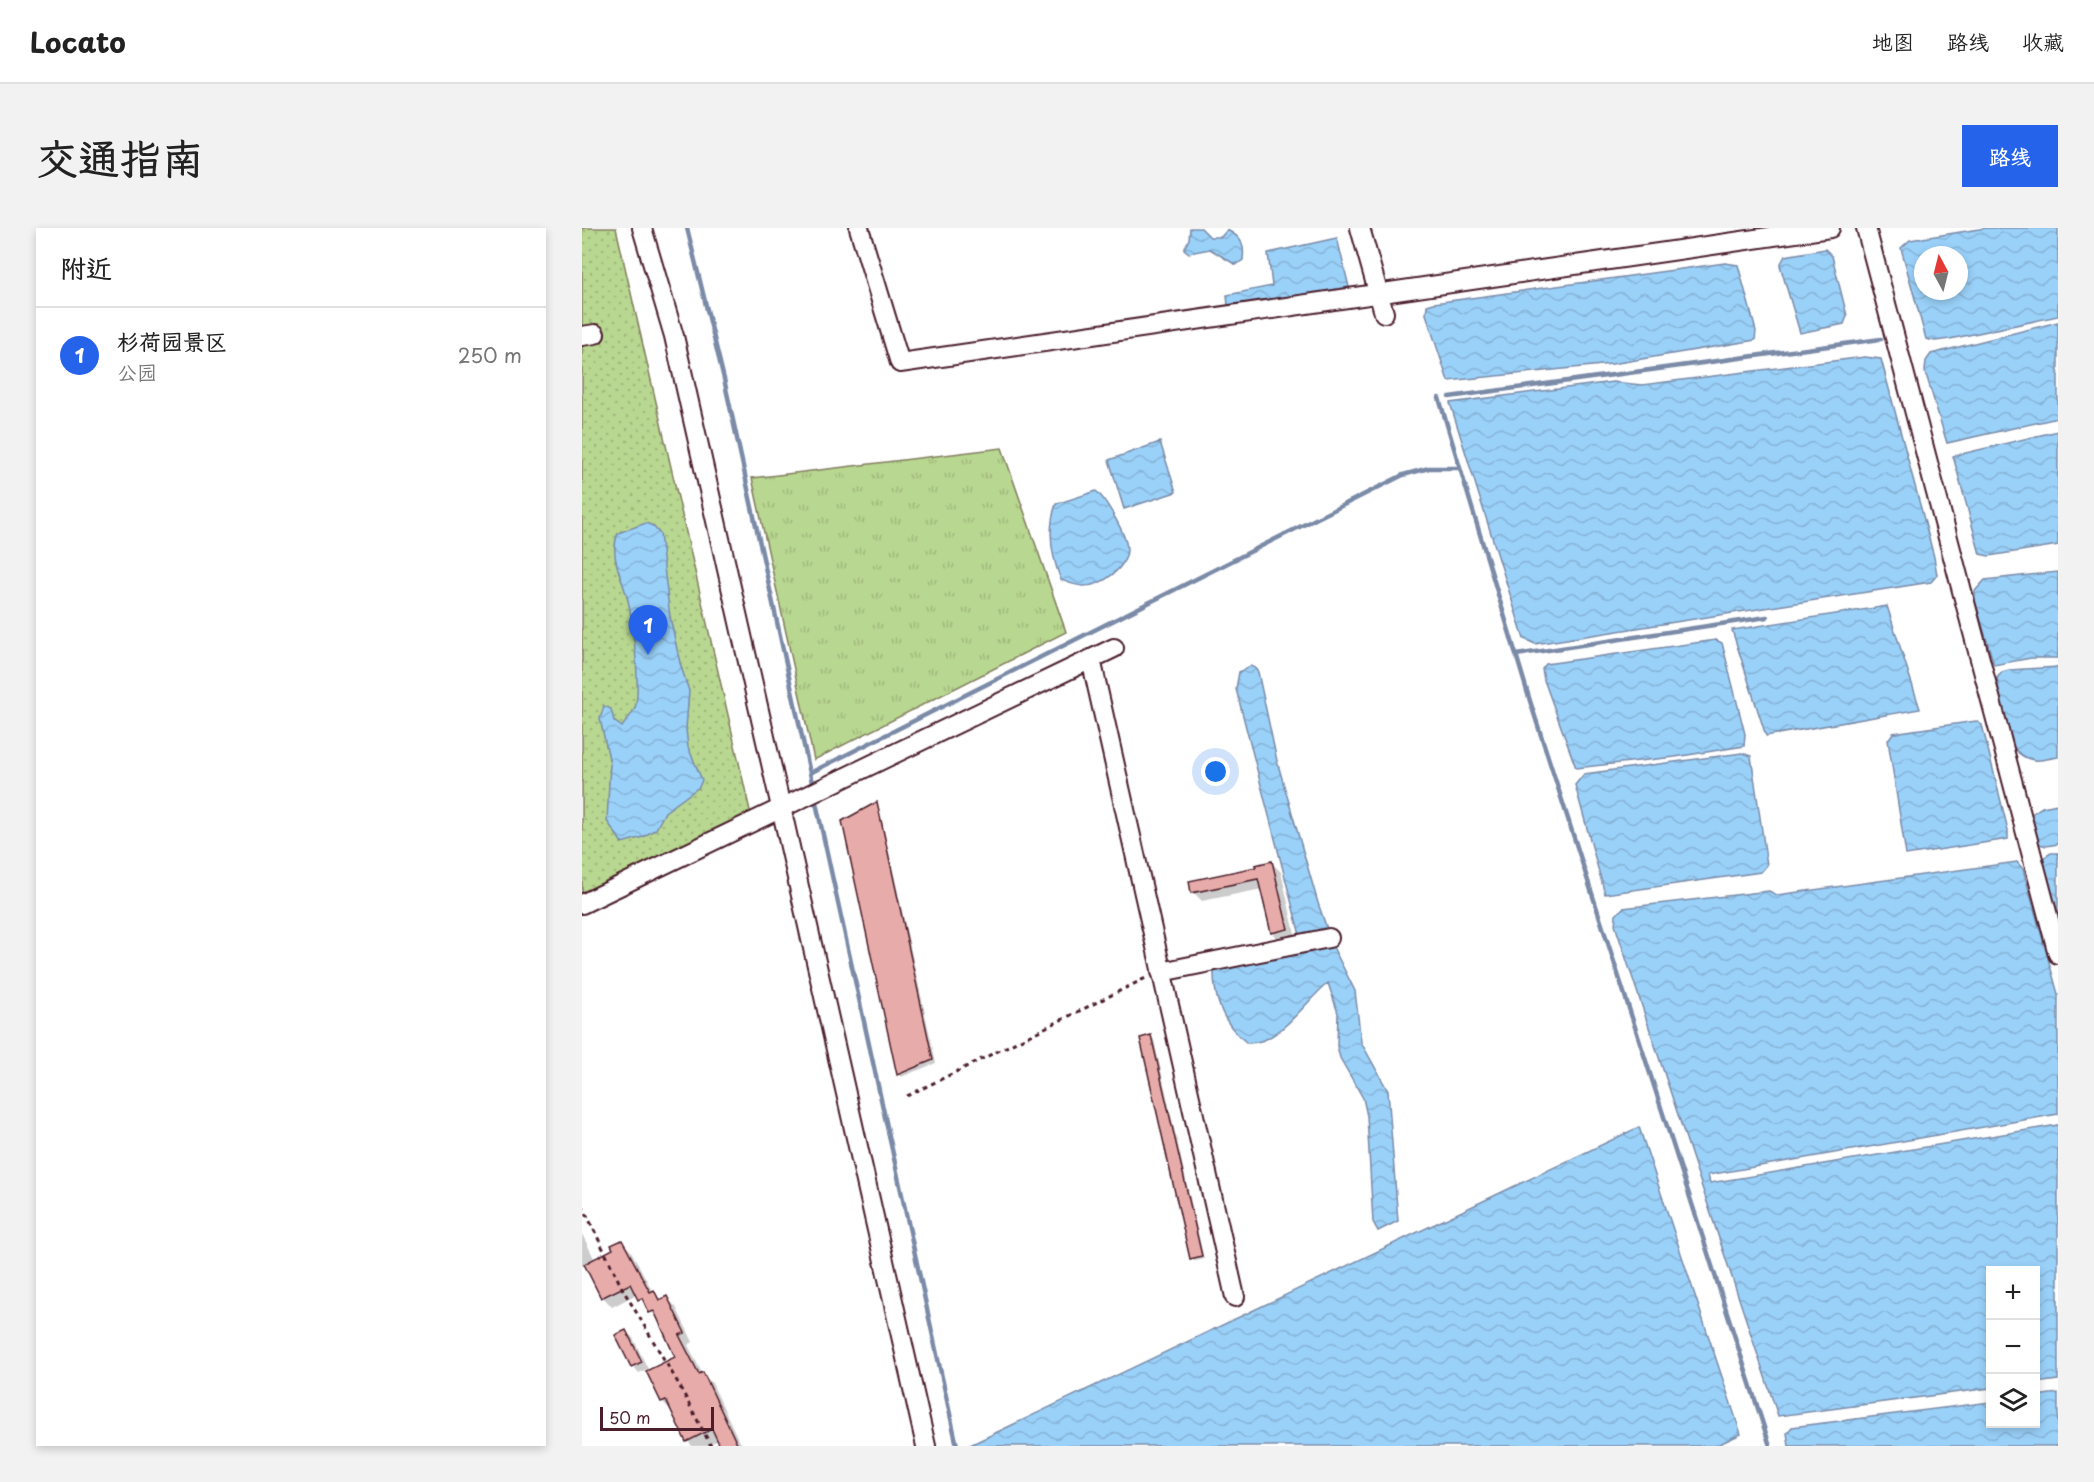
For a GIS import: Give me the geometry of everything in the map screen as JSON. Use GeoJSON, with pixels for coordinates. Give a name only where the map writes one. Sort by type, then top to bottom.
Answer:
{"type":"FeatureCollection","features":[{"type":"Feature","properties":{"kind":"street"},"geometry":{"type":"LineString","coordinates":[[642,228],[674,336],[926,1446]]}},
{"type":"Feature","properties":{"kind":"street"},"geometry":{"type":"LineString","coordinates":[[859,228],[900,363],[1830,228]]}},
{"type":"Feature","properties":{"kind":"street"},"geometry":{"type":"LineString","coordinates":[[1360,228],[1384,314]]}},
{"type":"Feature","properties":{"kind":"street"},"geometry":{"type":"LineString","coordinates":[[1866,228],[2058,954]]}},
{"type":"Feature","properties":{"kind":"street"},"geometry":{"type":"LineString","coordinates":[[582,904],[1114,648]]}},
{"type":"Feature","properties":{"kind":"street"},"geometry":{"type":"LineString","coordinates":[[1091,659],[1235,1297]]}},
{"type":"Feature","properties":{"kind":"street"},"geometry":{"type":"LineString","coordinates":[[1161,972],[1329,938]]}},
{"type":"Feature","properties":{"kind":"path"},"geometry":{"type":"LineString","coordinates":[[907,1096],[1131,983],[1161,972]]}},
{"type":"Feature","properties":{"kind":"path"},"geometry":{"type":"LineString","coordinates":[[582,1205],[622,1288],[678,1383],[711,1446]]}},
{"type":"Feature","properties":{"kind":"green space"},"geometry":{"type":"Polygon","coordinates":[[[582,228],[616,228],[751,815],[582,896],[582,228]]]}},
{"type":"Feature","properties":{"kind":"green space"},"geometry":{"type":"Polygon","coordinates":[[[1002,448],[1066,632],[814,760],[752,478],[1002,448]]]}},
{"type":"Feature","properties":{"kind":"water"},"geometry":{"type":"Polygon","coordinates":[[[1190,228],[1201,228],[1210,237],[1221,237],[1227,230],[1232,233],[1241,242],[1243,260],[1236,265],[1210,249],[1189,253],[1184,249],[1189,239],[1190,228]]]}},
{"type":"Feature","properties":{"kind":"water"},"geometry":{"type":"Polygon","coordinates":[[[1986,228],[2058,228],[2058,316],[1950,339],[1935,341],[1926,339],[1915,300],[1968,300],[1968,246],[1914,246],[1914,295],[1901,248],[1910,240],[1986,228]]]}},
{"type":"Feature","properties":{"kind":"water"},"geometry":{"type":"Polygon","coordinates":[[[1337,238],[1349,287],[1228,306],[1227,295],[1272,286],[1268,253],[1337,238]]]}},
{"type":"Feature","properties":{"kind":"water"},"geometry":{"type":"Polygon","coordinates":[[[1825,249],[1832,256],[1847,316],[1844,324],[1800,333],[1780,265],[1785,256],[1825,249]]]}},
{"type":"Feature","properties":{"kind":"water"},"geometry":{"type":"Polygon","coordinates":[[[1725,263],[1738,265],[1756,331],[1755,340],[1612,364],[1448,381],[1426,314],[1427,305],[1434,303],[1725,263]]]}},
{"type":"Feature","properties":{"kind":"water"},"geometry":{"type":"Polygon","coordinates":[[[2058,322],[2058,418],[1947,443],[1925,371],[1926,361],[1931,354],[2058,322]]]}},
{"type":"Feature","properties":{"kind":"water"},"geometry":{"type":"Polygon","coordinates":[[[1865,357],[1881,359],[1934,557],[1937,575],[1931,582],[1535,644],[1524,639],[1450,403],[1613,382],[1642,385],[1865,357]]]}},
{"type":"Feature","properties":{"kind":"water"},"geometry":{"type":"Polygon","coordinates":[[[2058,431],[2058,545],[1989,556],[1980,554],[1953,456],[2058,431]]]}},
{"type":"Feature","properties":{"kind":"water"},"geometry":{"type":"Polygon","coordinates":[[[1160,442],[1176,492],[1124,509],[1109,460],[1160,442]]]}},
{"type":"Feature","properties":{"kind":"water"},"geometry":{"type":"Polygon","coordinates":[[[1096,491],[1120,527],[1127,549],[1123,563],[1112,575],[1098,583],[1084,586],[1061,580],[1051,542],[1053,514],[1056,504],[1096,491]]]}},
{"type":"Feature","properties":{"kind":"water"},"geometry":{"type":"Polygon","coordinates":[[[646,523],[653,526],[660,534],[670,617],[689,691],[686,729],[688,747],[702,780],[699,787],[665,812],[656,829],[643,837],[622,843],[607,821],[610,763],[600,719],[604,706],[611,709],[614,721],[622,727],[635,708],[637,672],[632,627],[627,596],[616,560],[615,542],[618,533],[646,523]]]}},
{"type":"Feature","properties":{"kind":"water"},"geometry":{"type":"Polygon","coordinates":[[[2058,572],[2058,658],[2031,658],[1994,665],[1975,601],[1975,591],[1985,580],[2058,572]]]}},
{"type":"Feature","properties":{"kind":"water"},"geometry":{"type":"Polygon","coordinates":[[[1887,606],[1920,709],[1766,736],[1732,630],[1887,606]]]}},
{"type":"Feature","properties":{"kind":"water"},"geometry":{"type":"Polygon","coordinates":[[[1716,640],[1722,643],[1745,734],[1744,746],[1675,757],[1576,768],[1544,680],[1542,669],[1546,664],[1716,640]]]}},
{"type":"Feature","properties":{"kind":"water"},"geometry":{"type":"Polygon","coordinates":[[[1250,666],[1258,672],[1277,761],[1318,903],[1334,949],[1355,991],[1361,1042],[1388,1091],[1398,1221],[1378,1231],[1373,1222],[1367,1116],[1363,1098],[1340,1058],[1337,1046],[1338,1013],[1328,983],[1281,1030],[1259,1042],[1247,1043],[1239,1036],[1226,1020],[1218,1002],[1214,972],[1301,939],[1236,689],[1239,672],[1250,666]]]}},
{"type":"Feature","properties":{"kind":"water"},"geometry":{"type":"Polygon","coordinates":[[[2058,667],[2058,757],[2034,760],[2023,756],[2009,739],[2002,714],[1997,678],[2002,672],[2009,670],[2058,667]]]}},
{"type":"Feature","properties":{"kind":"water"},"geometry":{"type":"Polygon","coordinates":[[[1976,721],[1982,725],[2008,830],[2008,839],[1906,855],[1888,740],[1893,733],[1976,721]]]}},
{"type":"Feature","properties":{"kind":"water"},"geometry":{"type":"Polygon","coordinates":[[[1742,753],[1751,756],[1767,865],[1761,872],[1605,894],[1575,785],[1584,774],[1742,753]]]}},
{"type":"Feature","properties":{"kind":"water"},"geometry":{"type":"Polygon","coordinates":[[[2058,804],[2058,844],[2046,846],[2033,842],[2030,815],[2042,807],[2058,804]]]}},
{"type":"Feature","properties":{"kind":"water"},"geometry":{"type":"Polygon","coordinates":[[[2051,853],[2058,853],[2058,931],[2041,868],[2043,858],[2051,853]]]}},
{"type":"Feature","properties":{"kind":"water"},"geometry":{"type":"Polygon","coordinates":[[[2017,862],[2023,869],[2058,994],[2058,1114],[1708,1175],[1710,1183],[2058,1125],[2058,1380],[2040,1382],[2040,1266],[1986,1266],[1986,1389],[1778,1416],[1615,925],[1616,915],[1623,908],[1769,891],[1777,895],[2017,862]]]}},
{"type":"Feature","properties":{"kind":"water"},"geometry":{"type":"Polygon","coordinates":[[[1639,1127],[1741,1434],[1715,1446],[968,1446],[1639,1127]]]}},
{"type":"Feature","properties":{"kind":"water"},"geometry":{"type":"Polygon","coordinates":[[[2058,1393],[2058,1446],[1789,1446],[1787,1433],[1792,1427],[1986,1403],[1986,1428],[2040,1428],[2040,1395],[2058,1393]]]}},
{"type":"Feature","properties":{"kind":"building"},"geometry":{"type":"Polygon","coordinates":[[[877,802],[933,1060],[897,1075],[842,821],[877,802]]]}},
{"type":"Feature","properties":{"kind":"building"},"geometry":{"type":"Polygon","coordinates":[[[1272,861],[1288,929],[1271,933],[1258,879],[1191,893],[1189,881],[1256,867],[1255,865],[1272,861]]]}},
{"type":"Feature","properties":{"kind":"building"},"geometry":{"type":"Polygon","coordinates":[[[1151,1035],[1202,1256],[1190,1259],[1140,1038],[1151,1035]]]}},
{"type":"Feature","properties":{"kind":"building"},"geometry":{"type":"Polygon","coordinates":[[[622,1240],[650,1292],[654,1290],[659,1300],[667,1296],[685,1333],[679,1335],[699,1374],[703,1372],[738,1446],[720,1446],[712,1429],[686,1442],[666,1400],[661,1402],[646,1371],[675,1357],[654,1311],[649,1313],[642,1298],[638,1300],[630,1284],[601,1298],[584,1264],[613,1249],[611,1245],[622,1240]]]}},
{"type":"Feature","properties":{"kind":"building"},"geometry":{"type":"Polygon","coordinates":[[[626,1330],[642,1362],[631,1367],[615,1335],[626,1330]]]}},
{"type":"Feature","properties":{"kind":"waterway"},"geometry":{"type":"LineString","coordinates":[[687,228],[724,379],[813,787]]}},
{"type":"Feature","properties":{"kind":"waterway"},"geometry":{"type":"LineString","coordinates":[[1449,397],[1881,339]]}},
{"type":"Feature","properties":{"kind":"waterway"},"geometry":{"type":"LineString","coordinates":[[1439,398],[1530,701],[1770,1446]]}},
{"type":"Feature","properties":{"kind":"waterway"},"geometry":{"type":"LineString","coordinates":[[810,773],[1403,475],[1429,468],[1459,468]]}},
{"type":"Feature","properties":{"kind":"waterway"},"geometry":{"type":"LineString","coordinates":[[1516,655],[1767,617]]}},
{"type":"Feature","properties":{"kind":"waterway"},"geometry":{"type":"LineString","coordinates":[[815,798],[957,1446]]}},
{"type":"Feature","properties":{"kind":"place","name":"杉荷园景区"},"geometry":{"type":"Point","coordinates":[648,655]}}]}
